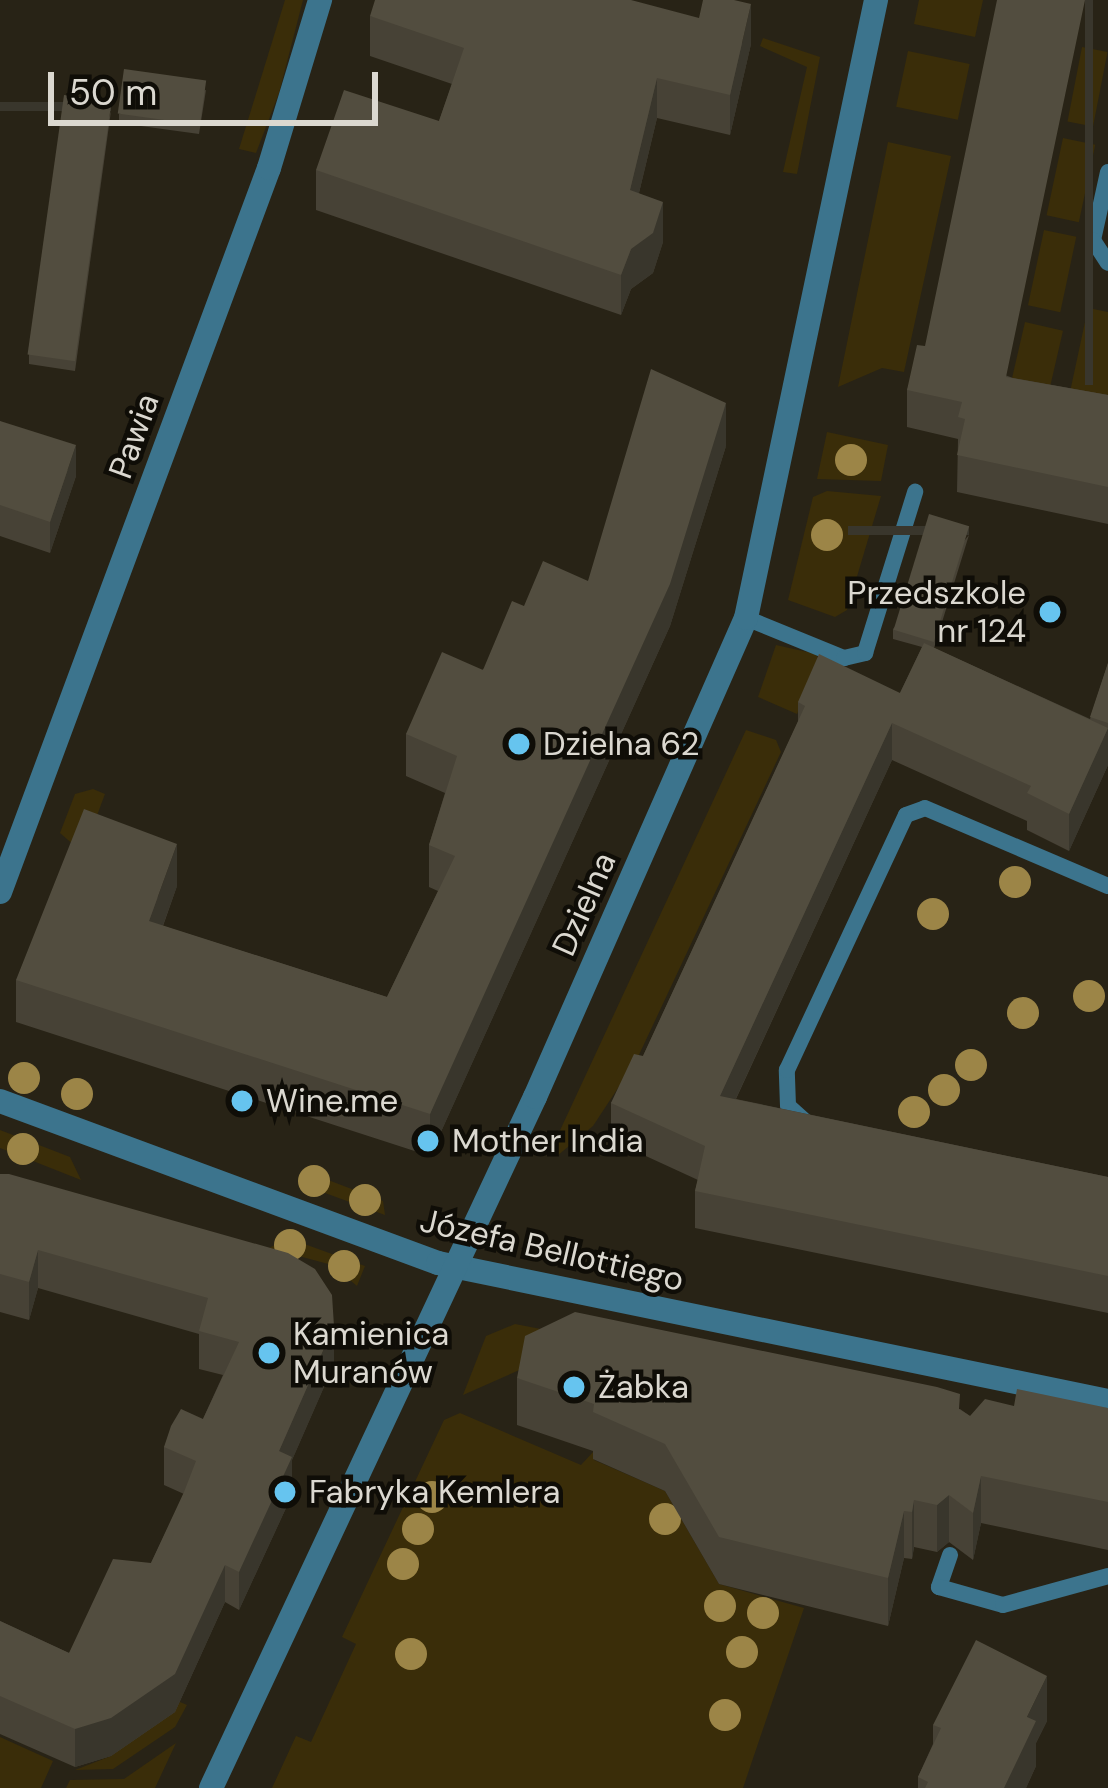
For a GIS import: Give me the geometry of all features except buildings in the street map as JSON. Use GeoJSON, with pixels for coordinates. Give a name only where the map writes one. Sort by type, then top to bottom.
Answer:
{"type":"FeatureCollection","features":[{"type":"Feature","properties":{"kind":"street","name":"Pawia"},"geometry":{"type":"LineString","coordinates":[[0,892],[269,167],[320,0]]}},
{"type":"Feature","properties":{"kind":"street","name":"Dzielna"},"geometry":{"type":"LineString","coordinates":[[212,1788],[455,1267],[746,617],[876,0]]}},
{"type":"Feature","properties":{"kind":"street","name":"Józefa Bellottiego"},"geometry":{"type":"LineString","coordinates":[[0,1101],[455,1267],[985,1387],[1108,1401]]}},
{"type":"Feature","properties":{"kind":"lane"},"geometry":{"type":"LineString","coordinates":[[1108,172],[1094,240],[1108,263]]}},
{"type":"Feature","properties":{"kind":"lane"},"geometry":{"type":"LineString","coordinates":[[746,617],[844,658],[865,652],[915,492]]}},
{"type":"Feature","properties":{"kind":"lane"},"geometry":{"type":"LineString","coordinates":[[828,1128],[805,1123],[788,1106],[787,1070],[906,815],[925,808],[1108,886]]}},
{"type":"Feature","properties":{"kind":"lane"},"geometry":{"type":"LineString","coordinates":[[950,1555],[939,1587],[1003,1605],[1108,1576]]}},
{"type":"Feature","properties":{"kind":"shaded area"},"geometry":{"type":"Polygon","coordinates":[[[285,0],[303,0],[279,93],[256,153],[239,149],[285,0]]]}},
{"type":"Feature","properties":{"kind":"shaded area"},"geometry":{"type":"Polygon","coordinates":[[[919,0],[983,0],[975,37],[914,24],[919,0]]]}},
{"type":"Feature","properties":{"kind":"shaded area"},"geometry":{"type":"Polygon","coordinates":[[[763,38],[820,57],[797,174],[783,172],[807,67],[760,46],[763,38]]]}},
{"type":"Feature","properties":{"kind":"shaded area"},"geometry":{"type":"Polygon","coordinates":[[[1082,47],[1108,52],[1093,127],[1067,122],[1082,47]]]}},
{"type":"Feature","properties":{"kind":"shaded area"},"geometry":{"type":"Polygon","coordinates":[[[908,51],[970,64],[958,120],[896,107],[908,51]]]}},
{"type":"Feature","properties":{"kind":"shaded area"},"geometry":{"type":"Polygon","coordinates":[[[1063,138],[1095,145],[1079,222],[1047,215],[1063,138]]]}},
{"type":"Feature","properties":{"kind":"shaded area"},"geometry":{"type":"Polygon","coordinates":[[[888,142],[951,156],[904,372],[882,368],[838,387],[888,142]]]}},
{"type":"Feature","properties":{"kind":"shaded area"},"geometry":{"type":"Polygon","coordinates":[[[1044,230],[1076,237],[1060,312],[1028,305],[1044,230]]]}},
{"type":"Feature","properties":{"kind":"shaded area"},"geometry":{"type":"Polygon","coordinates":[[[1088,308],[1108,312],[1108,400],[1070,392],[1088,308]]]}},
{"type":"Feature","properties":{"kind":"shaded area"},"geometry":{"type":"Polygon","coordinates":[[[1025,322],[1063,331],[1050,387],[1012,379],[1025,322]]]}},
{"type":"Feature","properties":{"kind":"shaded area"},"geometry":{"type":"Polygon","coordinates":[[[827,432],[888,445],[881,481],[817,479],[827,432]]]}},
{"type":"Feature","properties":{"kind":"shaded area"},"geometry":{"type":"Polygon","coordinates":[[[827,491],[881,496],[847,610],[835,617],[788,600],[813,497],[827,491]]]}},
{"type":"Feature","properties":{"kind":"shaded area"},"geometry":{"type":"Polygon","coordinates":[[[776,645],[816,654],[820,663],[797,714],[758,697],[776,645]]]}},
{"type":"Feature","properties":{"kind":"shaded area"},"geometry":{"type":"Polygon","coordinates":[[[746,730],[776,740],[781,752],[637,1059],[593,1126],[557,1156],[550,1152],[746,730]]]}},
{"type":"Feature","properties":{"kind":"shaded area"},"geometry":{"type":"Polygon","coordinates":[[[93,789],[105,794],[83,853],[60,833],[75,794],[93,789]]]}},
{"type":"Feature","properties":{"kind":"shaded area"},"geometry":{"type":"Polygon","coordinates":[[[0,1130],[70,1157],[81,1180],[0,1148],[0,1130]]]}},
{"type":"Feature","properties":{"kind":"shaded area"},"geometry":{"type":"Polygon","coordinates":[[[302,1170],[383,1201],[385,1215],[306,1186],[302,1170]]]}},
{"type":"Feature","properties":{"kind":"shaded area"},"geometry":{"type":"Polygon","coordinates":[[[288,1238],[365,1266],[357,1286],[332,1265],[269,1248],[288,1238]]]}},
{"type":"Feature","properties":{"kind":"shaded area"},"geometry":{"type":"Polygon","coordinates":[[[515,1324],[546,1330],[542,1360],[463,1395],[486,1336],[515,1324]]]}},
{"type":"Feature","properties":{"kind":"shaded area"},"geometry":{"type":"Polygon","coordinates":[[[460,1413],[581,1465],[594,1451],[594,1460],[665,1491],[719,1584],[804,1608],[743,1788],[272,1788],[296,1736],[311,1742],[356,1644],[342,1637],[444,1420],[460,1413]]]}},
{"type":"Feature","properties":{"kind":"shaded area"},"geometry":{"type":"Polygon","coordinates":[[[180,1702],[187,1705],[175,1727],[113,1769],[75,1770],[111,1756],[180,1702]]]}},
{"type":"Feature","properties":{"kind":"shaded area"},"geometry":{"type":"Polygon","coordinates":[[[0,1737],[53,1761],[41,1788],[0,1788],[0,1737]]]}},
{"type":"Feature","properties":{"kind":"shaded area"},"geometry":{"type":"Polygon","coordinates":[[[176,1743],[155,1788],[66,1788],[70,1780],[124,1779],[176,1743]]]}},
{"type":"Feature","properties":{"kind":"place","name":"Przedszkole nr 124"},"geometry":{"type":"Point","coordinates":[1050,612]}},
{"type":"Feature","properties":{"kind":"place","name":"Dzielna 62"},"geometry":{"type":"Point","coordinates":[519,744]}},
{"type":"Feature","properties":{"kind":"place","name":"Wine.me"},"geometry":{"type":"Point","coordinates":[242,1101]}},
{"type":"Feature","properties":{"kind":"place","name":"Mother India"},"geometry":{"type":"Point","coordinates":[428,1141]}},
{"type":"Feature","properties":{"kind":"place","name":"Kamienica Muranów"},"geometry":{"type":"Point","coordinates":[269,1353]}},
{"type":"Feature","properties":{"kind":"place","name":"Żabka"},"geometry":{"type":"Point","coordinates":[574,1387]}},
{"type":"Feature","properties":{"kind":"place","name":"Fabryka Kemlera"},"geometry":{"type":"Point","coordinates":[285,1492]}}]}
